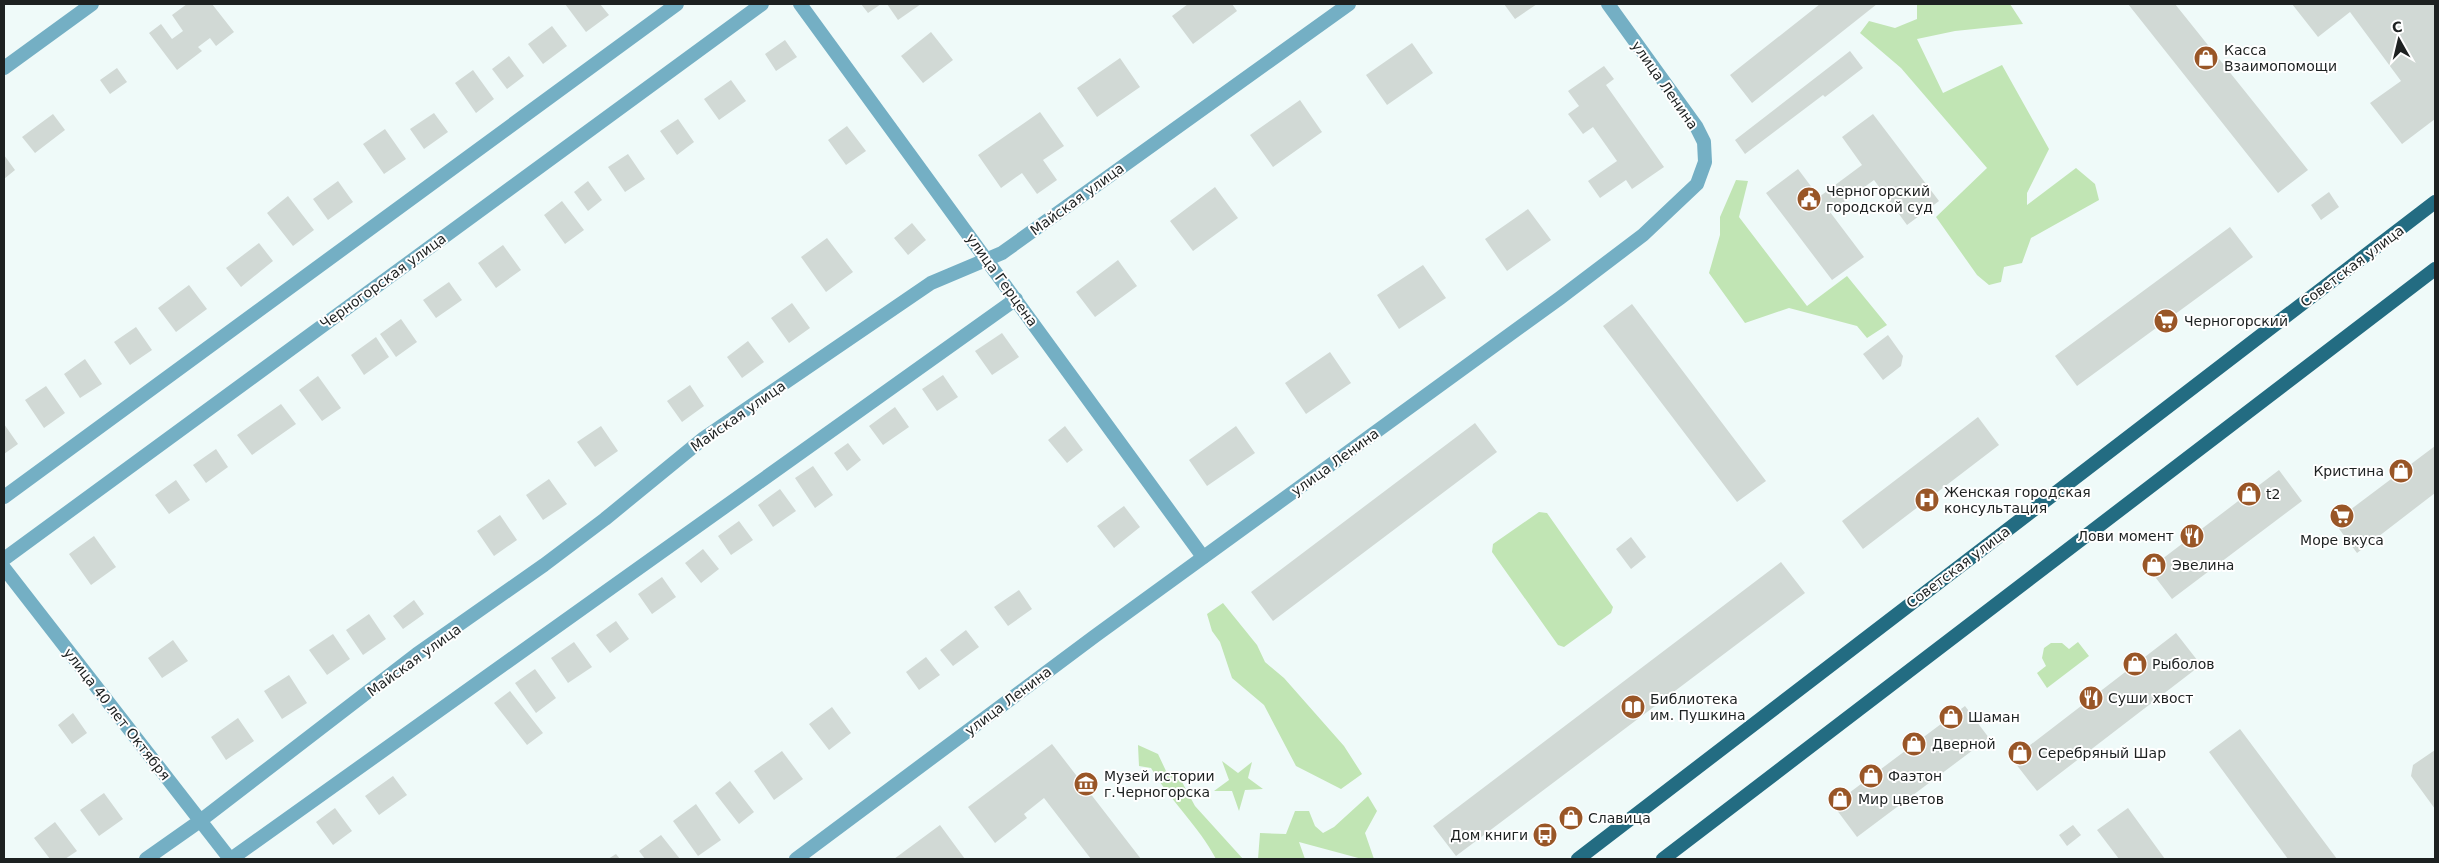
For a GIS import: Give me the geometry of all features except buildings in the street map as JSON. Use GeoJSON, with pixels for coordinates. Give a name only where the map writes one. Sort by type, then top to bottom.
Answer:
{"type":"FeatureCollection","features":[{"type":"Feature","properties":{"kind":"main road","name":"Советская улица"},"geometry":{"type":"LineString","coordinates":[[1578,859],[2435,202]]}},
{"type":"Feature","properties":{"kind":"main road"},"geometry":{"type":"LineString","coordinates":[[1663,859],[2435,269]]}},
{"type":"Feature","properties":{"kind":"street"},"geometry":{"type":"LineString","coordinates":[[4,68],[92,4]]}},
{"type":"Feature","properties":{"kind":"street"},"geometry":{"type":"LineString","coordinates":[[4,497],[677,4]]}},
{"type":"Feature","properties":{"kind":"street","name":"Черногорская улица"},"geometry":{"type":"LineString","coordinates":[[4,559],[762,4]]}},
{"type":"Feature","properties":{"kind":"street","name":"улица Герцена"},"geometry":{"type":"LineString","coordinates":[[800,4],[1203,557]]}},
{"type":"Feature","properties":{"kind":"street","name":"Майская улица"},"geometry":{"type":"LineString","coordinates":[[146,859],[200,821],[418,654],[560,554],[704,438],[931,283],[988,260],[1010,247],[1349,4]]}},
{"type":"Feature","properties":{"kind":"street","name":"улица Ленина"},"geometry":{"type":"LineString","coordinates":[[796,859],[1203,557],[1568,292],[1643,235],[1697,184],[1705,162],[1704,142],[1696,126],[1608,4]]}},
{"type":"Feature","properties":{"kind":"street"},"geometry":{"type":"LineString","coordinates":[[230,859],[1016,299]]}},
{"type":"Feature","properties":{"kind":"street","name":"улица 40 лет Октября"},"geometry":{"type":"LineString","coordinates":[[4,568],[230,859]]}},
{"type":"Feature","properties":{"kind":"green space"},"geometry":{"type":"Polygon","coordinates":[[[1917,4],[2010,4],[2023,24],[1955,31],[1917,39],[1943,93],[2002,65],[2049,149],[2027,193],[2027,205],[2076,168],[2095,184],[2099,200],[2031,238],[2022,263],[2004,267],[2001,282],[1989,285],[1977,275],[1936,217],[1987,168],[1901,68],[1860,33],[1869,21],[1895,28],[1917,19],[1917,4]]]}},
{"type":"Feature","properties":{"kind":"green space"},"geometry":{"type":"Polygon","coordinates":[[[1736,180],[1748,181],[1739,217],[1807,306],[1847,276],[1887,325],[1867,338],[1857,326],[1789,308],[1745,323],[1709,273],[1720,235],[1720,217],[1736,180]]]}},
{"type":"Feature","properties":{"kind":"green space"},"geometry":{"type":"Polygon","coordinates":[[[1539,512],[1547,513],[1613,607],[1611,613],[1564,647],[1558,645],[1492,552],[1493,544],[1539,512]]]}},
{"type":"Feature","properties":{"kind":"green space"},"geometry":{"type":"Polygon","coordinates":[[[1223,603],[1257,645],[1265,662],[1284,678],[1344,746],[1362,774],[1341,789],[1296,766],[1264,705],[1232,678],[1220,642],[1212,631],[1207,614],[1223,603]]]}},
{"type":"Feature","properties":{"kind":"green space"},"geometry":{"type":"Polygon","coordinates":[[[2078,642],[2089,656],[2047,688],[2037,673],[2046,666],[2042,658],[2044,648],[2051,643],[2062,643],[2069,649],[2078,642]]]}},
{"type":"Feature","properties":{"kind":"green space"},"geometry":{"type":"Polygon","coordinates":[[[1138,745],[1158,754],[1166,771],[1182,782],[1195,806],[1243,859],[1216,859],[1151,768],[1139,766],[1138,745]]]}},
{"type":"Feature","properties":{"kind":"green space"},"geometry":{"type":"Polygon","coordinates":[[[1222,761],[1238,773],[1252,762],[1248,778],[1263,789],[1245,790],[1239,811],[1232,791],[1214,791],[1229,780],[1222,761]]]}},
{"type":"Feature","properties":{"kind":"green space"},"geometry":{"type":"Polygon","coordinates":[[[1368,796],[1377,811],[1365,833],[1374,859],[1362,859],[1299,842],[1305,859],[1258,859],[1260,833],[1286,834],[1295,811],[1309,811],[1315,826],[1323,833],[1334,827],[1368,796]]]}},
{"type":"Feature","properties":{"kind":"place","name":"Касса Взаимопомощи"},"geometry":{"type":"Point","coordinates":[2206,58]}},
{"type":"Feature","properties":{"kind":"place","name":"Черногорский городской суд"},"geometry":{"type":"Point","coordinates":[1809,199]}},
{"type":"Feature","properties":{"kind":"place","name":"Черногорский"},"geometry":{"type":"Point","coordinates":[2166,321]}},
{"type":"Feature","properties":{"kind":"place","name":"Кристина"},"geometry":{"type":"Point","coordinates":[2401,471]}},
{"type":"Feature","properties":{"kind":"place","name":"t2"},"geometry":{"type":"Point","coordinates":[2249,494]}},
{"type":"Feature","properties":{"kind":"place","name":"Женская городская консультация"},"geometry":{"type":"Point","coordinates":[1927,500]}},
{"type":"Feature","properties":{"kind":"place","name":"Море вкуса"},"geometry":{"type":"Point","coordinates":[2342,516]}},
{"type":"Feature","properties":{"kind":"place","name":"Лови момент"},"geometry":{"type":"Point","coordinates":[2192,536]}},
{"type":"Feature","properties":{"kind":"place","name":"Эвелина"},"geometry":{"type":"Point","coordinates":[2154,565]}},
{"type":"Feature","properties":{"kind":"place","name":"Рыболов"},"geometry":{"type":"Point","coordinates":[2135,664]}},
{"type":"Feature","properties":{"kind":"place","name":"Суши хвост"},"geometry":{"type":"Point","coordinates":[2091,698]}},
{"type":"Feature","properties":{"kind":"place","name":"Библиотека им. Пушкина"},"geometry":{"type":"Point","coordinates":[1633,707]}},
{"type":"Feature","properties":{"kind":"place","name":"Шаман"},"geometry":{"type":"Point","coordinates":[1951,717]}},
{"type":"Feature","properties":{"kind":"place","name":"Дверной"},"geometry":{"type":"Point","coordinates":[1914,744]}},
{"type":"Feature","properties":{"kind":"place","name":"Серебряный Шар"},"geometry":{"type":"Point","coordinates":[2020,753]}},
{"type":"Feature","properties":{"kind":"place","name":"Фаэтон"},"geometry":{"type":"Point","coordinates":[1871,776]}},
{"type":"Feature","properties":{"kind":"place","name":"Музей истории г.Черногорска"},"geometry":{"type":"Point","coordinates":[1086,784]}},
{"type":"Feature","properties":{"kind":"place","name":"Мир цветов"},"geometry":{"type":"Point","coordinates":[1840,799]}},
{"type":"Feature","properties":{"kind":"place","name":"Славица"},"geometry":{"type":"Point","coordinates":[1571,818]}},
{"type":"Feature","properties":{"kind":"place","name":"Дом книги"},"geometry":{"type":"Point","coordinates":[1545,835]}}]}
